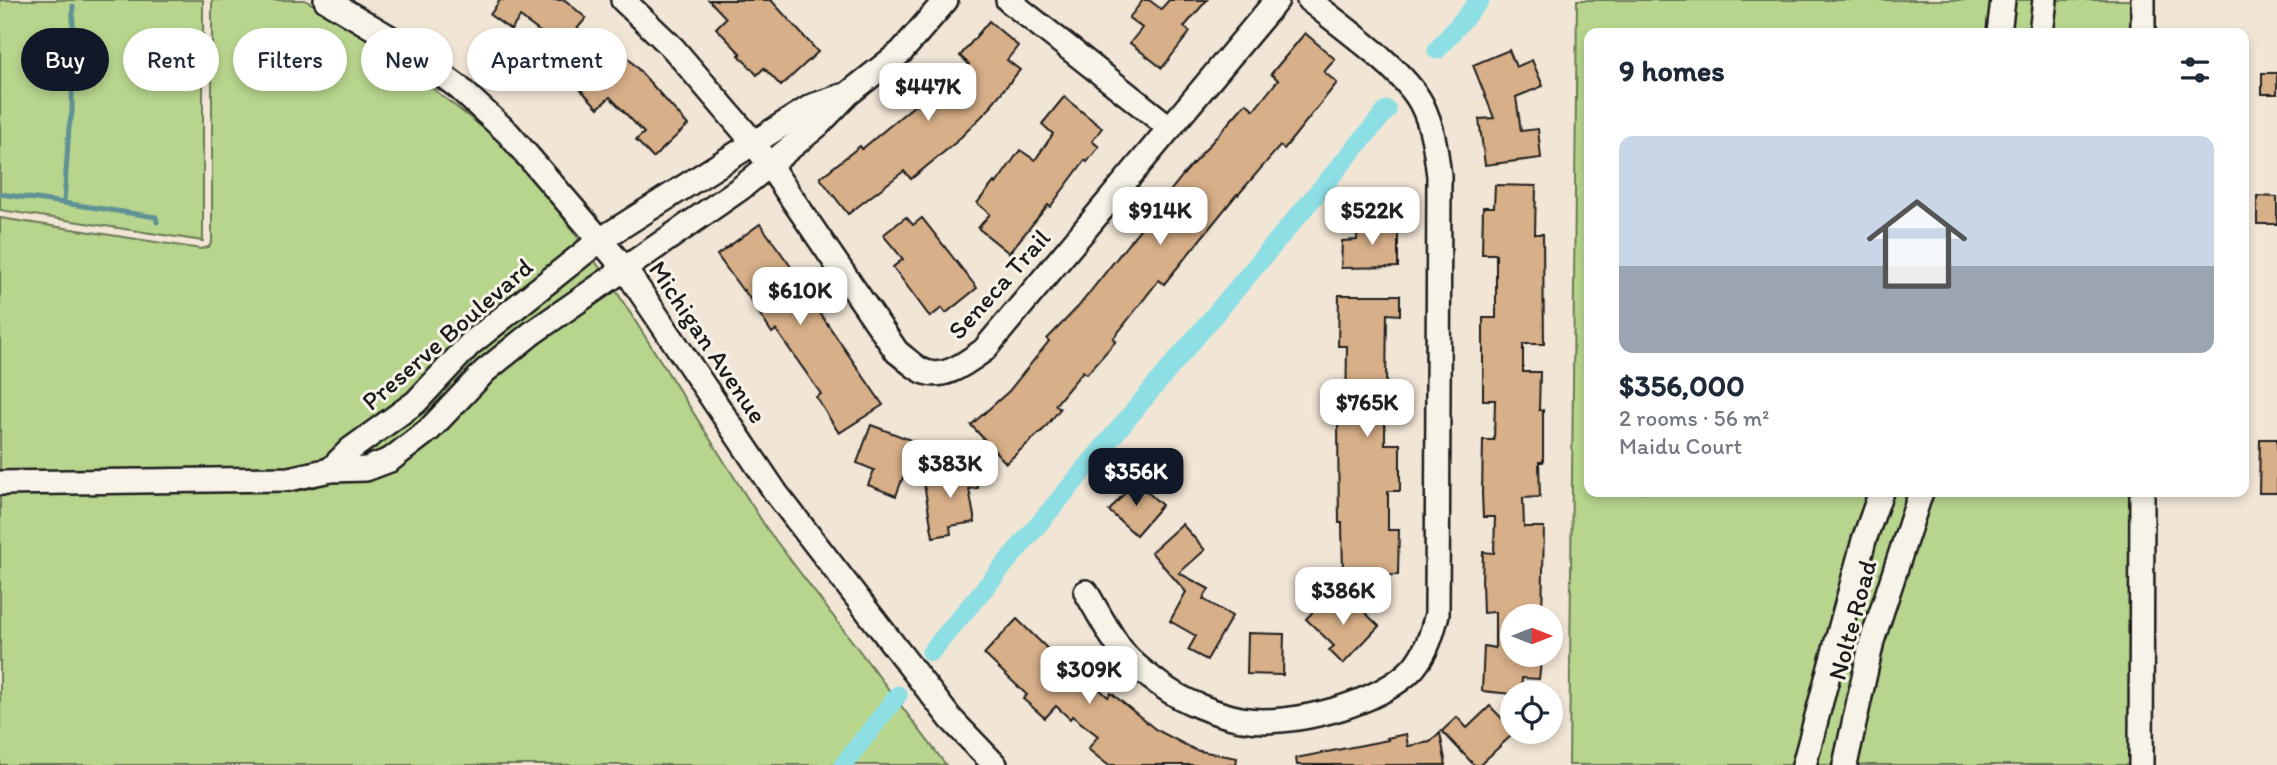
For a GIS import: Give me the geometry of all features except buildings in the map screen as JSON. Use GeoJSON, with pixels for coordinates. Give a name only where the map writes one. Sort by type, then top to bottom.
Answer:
{"type":"FeatureCollection","features":[{"type":"Feature","properties":{"kind":"street","name":"Michigan Avenue"},"geometry":{"type":"LineString","coordinates":[[326,0],[399,43],[457,87],[508,133],[625,269],[776,493],[950,718],[995,765]]}},
{"type":"Feature","properties":{"kind":"street","name":"Seneca Trail"},"geometry":{"type":"LineString","coordinates":[[623,0],[673,48],[754,143],[897,352],[921,371],[939,374],[960,367],[984,350],[1277,0]]}},
{"type":"Feature","properties":{"kind":"street"},"geometry":{"type":"LineString","coordinates":[[848,94],[901,52],[946,0]]}},
{"type":"Feature","properties":{"kind":"street"},"geometry":{"type":"LineString","coordinates":[[1008,0],[1170,128]]}},
{"type":"Feature","properties":{"kind":"street"},"geometry":{"type":"LineString","coordinates":[[1086,592],[1128,658],[1164,688],[1199,705],[1241,719],[1279,720],[1354,705],[1392,687],[1413,667],[1429,645],[1437,614],[1439,176],[1433,138],[1421,104],[1407,82],[1309,0]]}},
{"type":"Feature","properties":{"kind":"street"},"geometry":{"type":"LineString","coordinates":[[2000,28],[2003,0]]}},
{"type":"Feature","properties":{"kind":"street"},"geometry":{"type":"LineString","coordinates":[[2042,28],[2045,0]]}},
{"type":"Feature","properties":{"kind":"street"},"geometry":{"type":"LineString","coordinates":[[2143,0],[2143,28]]}},
{"type":"Feature","properties":{"kind":"street","name":"Preserve Boulevard"},"geometry":{"type":"LineString","coordinates":[[330,470],[351,449],[416,402],[470,344],[600,240],[812,106],[848,94]]}},
{"type":"Feature","properties":{"kind":"street","name":"Preserve Boulevard"},"geometry":{"type":"LineString","coordinates":[[0,483],[289,479],[330,470],[366,469],[390,460],[429,430],[485,371],[532,333],[741,188],[818,125],[848,94]]}},
{"type":"Feature","properties":{"kind":"street"},"geometry":{"type":"LineString","coordinates":[[485,332],[505,355]]}},
{"type":"Feature","properties":{"kind":"street","name":"Nolte Road"},"geometry":{"type":"LineString","coordinates":[[1804,765],[1864,540],[1879,497]]}},
{"type":"Feature","properties":{"kind":"street","name":"Nolte Road"},"geometry":{"type":"LineString","coordinates":[[1845,765],[1872,641],[1919,497]]}},
{"type":"Feature","properties":{"kind":"street"},"geometry":{"type":"LineString","coordinates":[[2141,765],[2142,497]]}},
{"type":"Feature","properties":{"kind":"green space"},"geometry":{"type":"Polygon","coordinates":[[[0,0],[203,0],[203,28],[123,28],[123,91],[203,91],[203,241],[0,210],[0,0]]]}},
{"type":"Feature","properties":{"kind":"green space"},"geometry":{"type":"Polygon","coordinates":[[[212,0],[305,0],[361,33],[361,91],[436,91],[504,144],[540,186],[613,286],[767,529],[946,765],[0,765],[0,218],[201,249],[209,247],[212,241],[212,91],[219,91],[219,28],[212,28],[212,0]]]}},
{"type":"Feature","properties":{"kind":"green space"},"geometry":{"type":"Polygon","coordinates":[[[1577,0],[1993,0],[1989,28],[1584,28],[1584,497],[1869,497],[1793,765],[1569,765],[1577,0]]]}},
{"type":"Feature","properties":{"kind":"green space"},"geometry":{"type":"Polygon","coordinates":[[[2014,0],[2034,0],[2031,28],[2011,28],[2014,0]]]}},
{"type":"Feature","properties":{"kind":"green space"},"geometry":{"type":"Polygon","coordinates":[[[2055,0],[2144,0],[2143,28],[2052,28],[2055,0]]]}},
{"type":"Feature","properties":{"kind":"green space"},"geometry":{"type":"Polygon","coordinates":[[[1890,497],[1907,497],[1861,639],[1834,765],[1815,765],[1875,543],[1890,497]]]}},
{"type":"Feature","properties":{"kind":"green space"},"geometry":{"type":"Polygon","coordinates":[[[1930,497],[2138,497],[2134,765],[1855,765],[1882,643],[1930,497]]]}},
{"type":"Feature","properties":{"kind":"waterway"},"geometry":{"type":"LineString","coordinates":[[1437,50],[1480,0]]}},
{"type":"Feature","properties":{"kind":"waterway"},"geometry":{"type":"LineString","coordinates":[[73,6],[72,113],[64,203],[156,217],[157,222]]}},
{"type":"Feature","properties":{"kind":"waterway"},"geometry":{"type":"LineString","coordinates":[[931,652],[1387,110]]}},
{"type":"Feature","properties":{"kind":"waterway"},"geometry":{"type":"LineString","coordinates":[[0,194],[64,203]]}},
{"type":"Feature","properties":{"kind":"waterway"},"geometry":{"type":"LineString","coordinates":[[1145,399],[1149,403]]}},
{"type":"Feature","properties":{"kind":"waterway"},"geometry":{"type":"LineString","coordinates":[[843,765],[898,695]]}}]}
